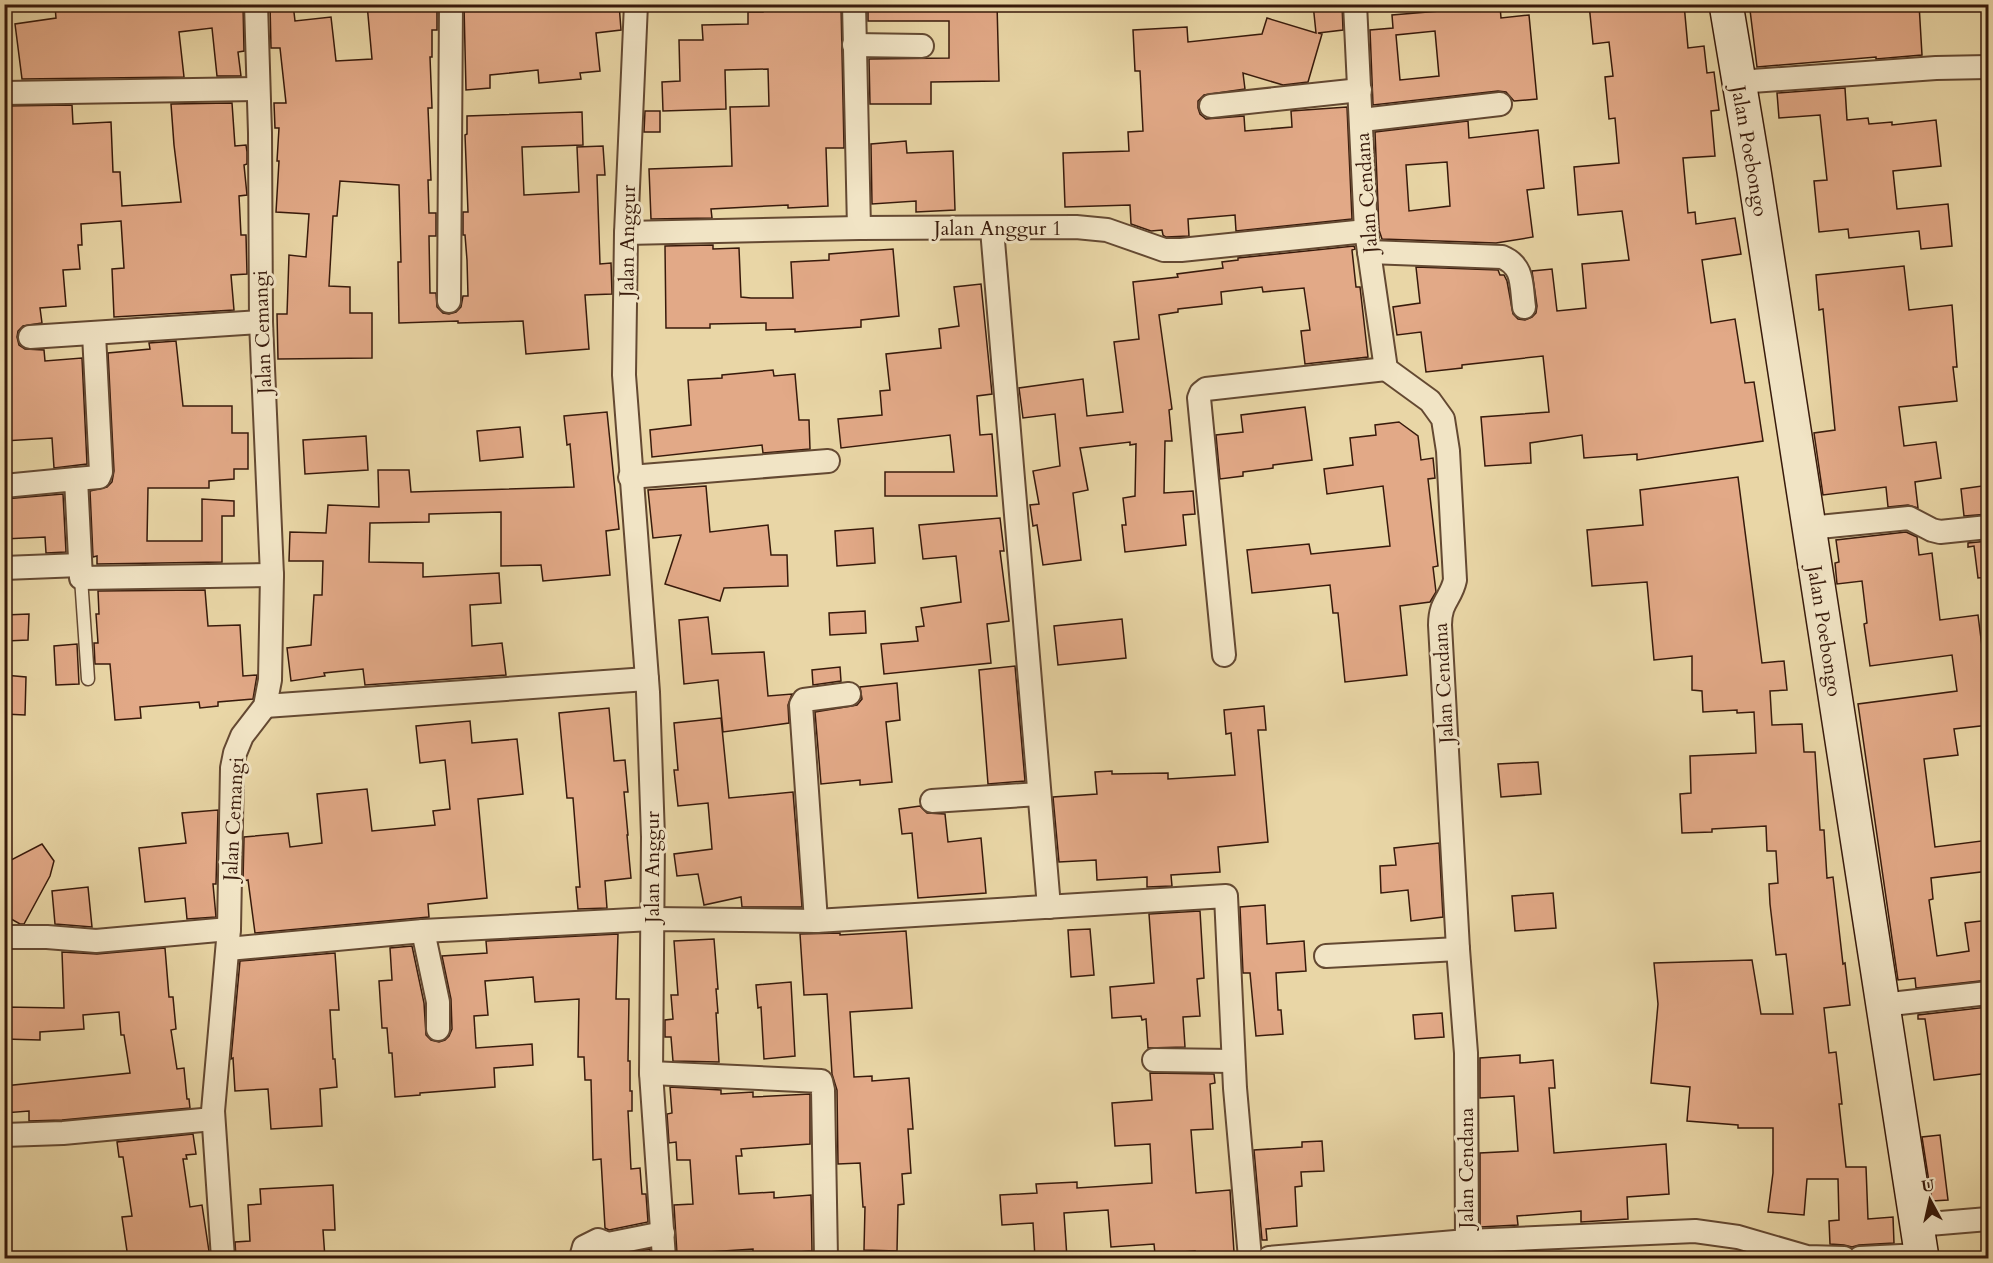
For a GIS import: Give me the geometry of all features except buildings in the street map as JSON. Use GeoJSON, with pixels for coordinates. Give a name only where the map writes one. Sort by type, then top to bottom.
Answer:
{"type":"FeatureCollection","features":[{"type":"Feature","properties":{"kind":"main road","name":"Jalan Poebongo"},"geometry":{"type":"LineString","coordinates":[[1726,4],[1756,182],[1920,1246]]}},
{"type":"Feature","properties":{"kind":"street","name":"Jalan Cemangi"},"geometry":{"type":"LineString","coordinates":[[223,1258],[213,1119],[228,939],[232,768],[242,736],[265,706],[270,680],[272,575],[261,322],[256,4]]}},
{"type":"Feature","properties":{"kind":"street"},"geometry":{"type":"LineString","coordinates":[[449,301],[451,4]]}},
{"type":"Feature","properties":{"kind":"street","name":"Jalan Anggur"},"geometry":{"type":"LineString","coordinates":[[636,4],[626,233],[624,375],[647,679],[653,825],[651,1073],[664,1258]]}},
{"type":"Feature","properties":{"kind":"street"},"geometry":{"type":"LineString","coordinates":[[854,4],[859,228]]}},
{"type":"Feature","properties":{"kind":"street","name":"Jalan Cendana"},"geometry":{"type":"LineString","coordinates":[[1355,4],[1367,241],[1386,369],[1430,401],[1439,411],[1446,428],[1455,579],[1441,607],[1440,625],[1466,1053],[1467,1241]]}},
{"type":"Feature","properties":{"kind":"street"},"geometry":{"type":"LineString","coordinates":[[854,45],[922,46]]}},
{"type":"Feature","properties":{"kind":"street"},"geometry":{"type":"LineString","coordinates":[[1738,82],[1936,68],[1989,67]]}},
{"type":"Feature","properties":{"kind":"street"},"geometry":{"type":"LineString","coordinates":[[4,93],[258,89]]}},
{"type":"Feature","properties":{"kind":"street"},"geometry":{"type":"LineString","coordinates":[[1211,105],[1360,90]]}},
{"type":"Feature","properties":{"kind":"street","name":"Jalan Cendana"},"geometry":{"type":"LineString","coordinates":[[1362,120],[1500,104]]}},
{"type":"Feature","properties":{"kind":"street","name":"Jalan Anggur 1"},"geometry":{"type":"LineString","coordinates":[[626,233],[859,228],[1092,228],[1107,230],[1164,250],[1367,241],[1502,257],[1511,261],[1518,268],[1524,307]]}},
{"type":"Feature","properties":{"kind":"street"},"geometry":{"type":"LineString","coordinates":[[992,229],[1049,907]]}},
{"type":"Feature","properties":{"kind":"street"},"geometry":{"type":"LineString","coordinates":[[30,337],[261,322]]}},
{"type":"Feature","properties":{"kind":"street"},"geometry":{"type":"LineString","coordinates":[[4,486],[99,477],[101,472],[94,334]]}},
{"type":"Feature","properties":{"kind":"street"},"geometry":{"type":"LineString","coordinates":[[1224,655],[1200,409],[1201,393],[1206,389],[1386,369]]}},
{"type":"Feature","properties":{"kind":"street"},"geometry":{"type":"LineString","coordinates":[[630,477],[828,461]]}},
{"type":"Feature","properties":{"kind":"street"},"geometry":{"type":"LineString","coordinates":[[76,479],[81,572]]}},
{"type":"Feature","properties":{"kind":"street"},"geometry":{"type":"LineString","coordinates":[[1809,528],[1909,518],[1940,532],[1989,527]]}},
{"type":"Feature","properties":{"kind":"street"},"geometry":{"type":"LineString","coordinates":[[4,568],[81,572],[272,575]]}},
{"type":"Feature","properties":{"kind":"street"},"geometry":{"type":"LineString","coordinates":[[265,706],[647,679]]}},
{"type":"Feature","properties":{"kind":"street"},"geometry":{"type":"LineString","coordinates":[[816,921],[801,705],[804,700],[849,694]]}},
{"type":"Feature","properties":{"kind":"street"},"geometry":{"type":"LineString","coordinates":[[932,801],[1039,794]]}},
{"type":"Feature","properties":{"kind":"street"},"geometry":{"type":"LineString","coordinates":[[4,937],[47,937],[96,941],[228,939],[652,918],[816,921],[1226,896],[1233,1061],[1250,1258]]}},
{"type":"Feature","properties":{"kind":"street"},"geometry":{"type":"LineString","coordinates":[[423,931],[438,1002],[438,1029]]}},
{"type":"Feature","properties":{"kind":"street"},"geometry":{"type":"LineString","coordinates":[[1326,956],[1458,949]]}},
{"type":"Feature","properties":{"kind":"street"},"geometry":{"type":"LineString","coordinates":[[1882,1005],[1989,993]]}},
{"type":"Feature","properties":{"kind":"street"},"geometry":{"type":"LineString","coordinates":[[1154,1060],[1233,1061]]}},
{"type":"Feature","properties":{"kind":"street"},"geometry":{"type":"LineString","coordinates":[[651,1073],[822,1082],[826,1258]]}},
{"type":"Feature","properties":{"kind":"street"},"geometry":{"type":"LineString","coordinates":[[4,1135],[63,1133],[213,1119]]}},
{"type":"Feature","properties":{"kind":"street"},"geometry":{"type":"LineString","coordinates":[[1860,1258],[1920,1246],[1989,1219]]}},
{"type":"Feature","properties":{"kind":"street"},"geometry":{"type":"LineString","coordinates":[[1269,1258],[1467,1241],[1695,1231],[1738,1237],[1807,1257],[1844,1258]]}},
{"type":"Feature","properties":{"kind":"street"},"geometry":{"type":"LineString","coordinates":[[581,1258],[584,1247],[598,1240],[608,1244],[663,1233]]}},
{"type":"Feature","properties":{"kind":"lane"},"geometry":{"type":"LineString","coordinates":[[81,572],[88,679]]}}]}
